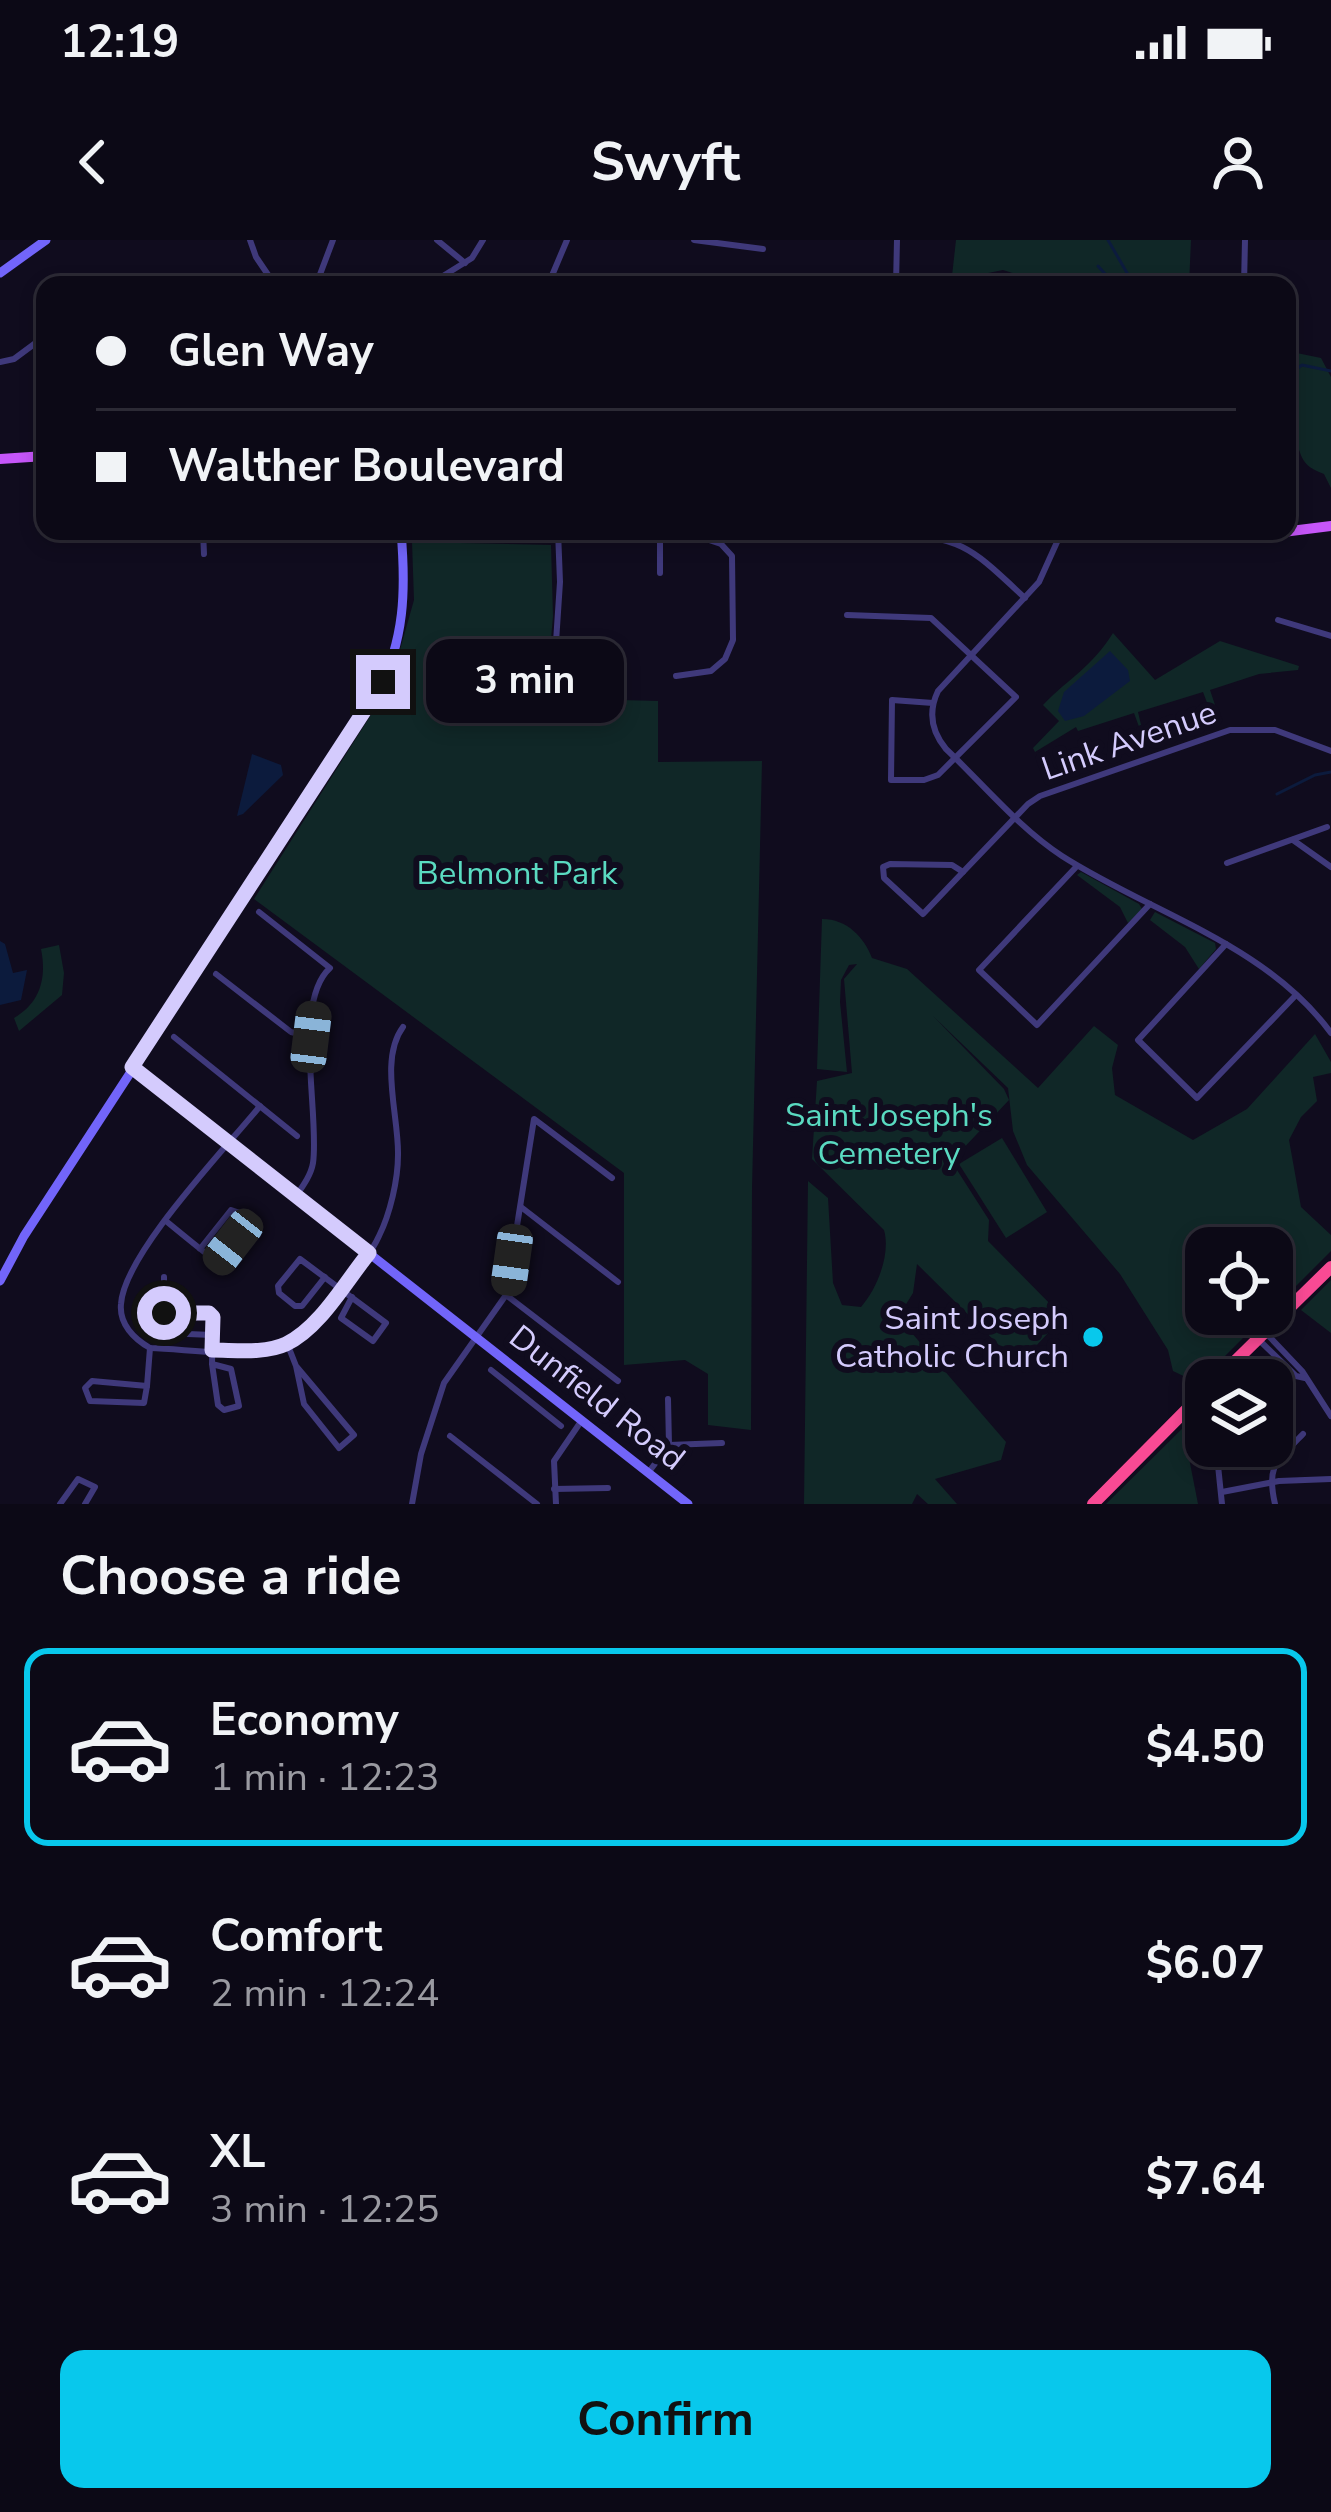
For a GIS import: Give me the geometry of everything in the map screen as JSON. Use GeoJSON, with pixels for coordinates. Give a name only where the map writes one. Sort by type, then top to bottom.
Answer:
{"type":"FeatureCollection","features":[{"type":"Feature","properties":{"kind":"highway"},"geometry":{"type":"LineString","coordinates":[[1238,1359],[1331,1267]]}},
{"type":"Feature","properties":{"kind":"highway"},"geometry":{"type":"LineString","coordinates":[[1093,1504],[1185,1411]]}},
{"type":"Feature","properties":{"kind":"main road"},"geometry":{"type":"LineString","coordinates":[[0,273],[46,240]]}},
{"type":"Feature","properties":{"kind":"main road"},"geometry":{"type":"LineString","coordinates":[[0,459],[36,456]]}},
{"type":"Feature","properties":{"kind":"main road"},"geometry":{"type":"LineString","coordinates":[[1296,529],[1331,526]]}},
{"type":"Feature","properties":{"kind":"main road"},"geometry":{"type":"LineString","coordinates":[[0,1281],[23,1236],[383,682],[404,615],[401,540]]}},
{"type":"Feature","properties":{"kind":"main road","name":"Dunfield Road"},"geometry":{"type":"LineString","coordinates":[[132,1067],[688,1504]]}},
{"type":"Feature","properties":{"kind":"street"},"geometry":{"type":"LineString","coordinates":[[250,240],[270,276]]}},
{"type":"Feature","properties":{"kind":"street"},"geometry":{"type":"LineString","coordinates":[[319,276],[333,240]]}},
{"type":"Feature","properties":{"kind":"street"},"geometry":{"type":"LineString","coordinates":[[437,240],[464,263]]}},
{"type":"Feature","properties":{"kind":"street"},"geometry":{"type":"LineString","coordinates":[[442,276],[464,263],[483,240]]}},
{"type":"Feature","properties":{"kind":"street"},"geometry":{"type":"LineString","coordinates":[[553,275],[567,240]]}},
{"type":"Feature","properties":{"kind":"street"},"geometry":{"type":"LineString","coordinates":[[694,240],[763,249]]}},
{"type":"Feature","properties":{"kind":"street"},"geometry":{"type":"LineString","coordinates":[[896,276],[897,240]]}},
{"type":"Feature","properties":{"kind":"street"},"geometry":{"type":"LineString","coordinates":[[1244,276],[1245,240]]}},
{"type":"Feature","properties":{"kind":"street"},"geometry":{"type":"LineString","coordinates":[[0,362],[14,359],[36,343]]}},
{"type":"Feature","properties":{"kind":"street"},"geometry":{"type":"LineString","coordinates":[[203,540],[204,554]]}},
{"type":"Feature","properties":{"kind":"street"},"geometry":{"type":"LineString","coordinates":[[554,687],[559,540]]}},
{"type":"Feature","properties":{"kind":"street"},"geometry":{"type":"LineString","coordinates":[[660,540],[660,573]]}},
{"type":"Feature","properties":{"kind":"street"},"geometry":{"type":"LineString","coordinates":[[676,676],[712,671],[730,650],[734,565],[727,550],[712,540]]}},
{"type":"Feature","properties":{"kind":"street"},"geometry":{"type":"LineString","coordinates":[[953,540],[1025,598]]}},
{"type":"Feature","properties":{"kind":"street"},"geometry":{"type":"LineString","coordinates":[[1058,540],[1044,573],[1025,598],[940,687],[933,703],[934,730],[956,759],[1052,849],[1226,944],[1296,995],[1331,1033]]}},
{"type":"Feature","properties":{"kind":"street"},"geometry":{"type":"LineString","coordinates":[[847,615],[931,618],[1016,697],[931,779],[891,780],[892,700],[933,703]]}},
{"type":"Feature","properties":{"kind":"street"},"geometry":{"type":"LineString","coordinates":[[1278,620],[1331,636]]}},
{"type":"Feature","properties":{"kind":"street"},"geometry":{"type":"LineString","coordinates":[[1322,633],[1331,624]]}},
{"type":"Feature","properties":{"kind":"street","name":"Link Avenue"},"geometry":{"type":"LineString","coordinates":[[963,872],[952,865],[890,864],[883,867],[882,875],[923,914],[1040,796],[1230,730],[1275,730],[1331,751]]}},
{"type":"Feature","properties":{"kind":"street"},"geometry":{"type":"LineString","coordinates":[[1227,863],[1327,827]]}},
{"type":"Feature","properties":{"kind":"street"},"geometry":{"type":"LineString","coordinates":[[1293,840],[1331,867]]}},
{"type":"Feature","properties":{"kind":"street"},"geometry":{"type":"LineString","coordinates":[[1077,866],[980,970],[1037,1025],[1150,904]]}},
{"type":"Feature","properties":{"kind":"street"},"geometry":{"type":"LineString","coordinates":[[260,912],[330,968],[318,986],[308,1070],[313,1165],[296,1196]]}},
{"type":"Feature","properties":{"kind":"street"},"geometry":{"type":"LineString","coordinates":[[1226,944],[1138,1040],[1198,1098],[1296,995]]}},
{"type":"Feature","properties":{"kind":"street"},"geometry":{"type":"LineString","coordinates":[[216,974],[291,1032],[311,1037]]}},
{"type":"Feature","properties":{"kind":"street"},"geometry":{"type":"LineString","coordinates":[[260,1106],[144,1252],[121,1303],[126,1326],[150,1348],[260,1350],[287,1343],[311,1324],[369,1253],[380,1236],[398,1165],[393,1065],[395,1041],[403,1027]]}},
{"type":"Feature","properties":{"kind":"street"},"geometry":{"type":"LineString","coordinates":[[174,1036],[297,1136]]}},
{"type":"Feature","properties":{"kind":"street"},"geometry":{"type":"LineString","coordinates":[[412,1504],[444,1383],[506,1295],[534,1119],[612,1178]]}},
{"type":"Feature","properties":{"kind":"street"},"geometry":{"type":"LineString","coordinates":[[521,1207],[618,1282]]}},
{"type":"Feature","properties":{"kind":"street"},"geometry":{"type":"LineString","coordinates":[[166,1221],[200,1250],[217,1262],[249,1221],[246,1215],[233,1208],[200,1250]]}},
{"type":"Feature","properties":{"kind":"street"},"geometry":{"type":"LineString","coordinates":[[325,1277],[302,1306],[279,1293],[278,1286],[301,1259],[340,1288],[352,1298],[386,1323],[373,1340],[341,1318],[352,1298]]}},
{"type":"Feature","properties":{"kind":"street"},"geometry":{"type":"LineString","coordinates":[[164,1276],[164,1333],[213,1334]]}},
{"type":"Feature","properties":{"kind":"street"},"geometry":{"type":"LineString","coordinates":[[506,1295],[618,1381]]}},
{"type":"Feature","properties":{"kind":"street"},"geometry":{"type":"LineString","coordinates":[[164,1313],[209,1313],[213,1317],[212,1364],[218,1406],[224,1410],[239,1406],[231,1369],[212,1364]]}},
{"type":"Feature","properties":{"kind":"street"},"geometry":{"type":"LineString","coordinates":[[1262,1336],[1296,1376],[1305,1378],[1331,1416]]}},
{"type":"Feature","properties":{"kind":"street"},"geometry":{"type":"LineString","coordinates":[[287,1343],[304,1404],[339,1448],[354,1435],[296,1366]]}},
{"type":"Feature","properties":{"kind":"street"},"geometry":{"type":"LineString","coordinates":[[147,1386],[92,1381],[85,1388],[90,1401],[144,1403],[147,1386],[150,1348]]}},
{"type":"Feature","properties":{"kind":"street"},"geometry":{"type":"LineString","coordinates":[[491,1370],[561,1426]]}},
{"type":"Feature","properties":{"kind":"street"},"geometry":{"type":"LineString","coordinates":[[518,1392],[528,1379]]}},
{"type":"Feature","properties":{"kind":"street"},"geometry":{"type":"LineString","coordinates":[[648,1473],[669,1445],[668,1399]]}},
{"type":"Feature","properties":{"kind":"street"},"geometry":{"type":"LineString","coordinates":[[556,1504],[554,1461],[582,1420]]}},
{"type":"Feature","properties":{"kind":"street"},"geometry":{"type":"LineString","coordinates":[[1275,1504],[1270,1482],[1277,1460],[1304,1435]]}},
{"type":"Feature","properties":{"kind":"street"},"geometry":{"type":"LineString","coordinates":[[450,1436],[537,1504]]}},
{"type":"Feature","properties":{"kind":"street"},"geometry":{"type":"LineString","coordinates":[[669,1445],[722,1443]]}},
{"type":"Feature","properties":{"kind":"street"},"geometry":{"type":"LineString","coordinates":[[1219,1467],[1222,1504]]}},
{"type":"Feature","properties":{"kind":"street"},"geometry":{"type":"LineString","coordinates":[[60,1504],[78,1479],[95,1487],[86,1504]]}},
{"type":"Feature","properties":{"kind":"street"},"geometry":{"type":"LineString","coordinates":[[1222,1492],[1270,1482],[1331,1479]]}},
{"type":"Feature","properties":{"kind":"street"},"geometry":{"type":"LineString","coordinates":[[554,1489],[608,1488]]}},
{"type":"Feature","properties":{"kind":"green space"},"geometry":{"type":"Polygon","coordinates":[[[956,240],[1191,240],[1189,276],[1022,276],[1003,270],[952,276],[956,240]]]}},
{"type":"Feature","properties":{"kind":"green space"},"geometry":{"type":"Polygon","coordinates":[[[1296,353],[1321,358],[1331,377],[1331,488],[1324,474],[1303,459],[1296,440],[1296,353]]]}},
{"type":"Feature","properties":{"kind":"green space","name":"Belmont Park"},"geometry":{"type":"Polygon","coordinates":[[[412,542],[551,545],[553,616],[546,698],[658,701],[658,762],[762,761],[751,1430],[708,1425],[708,1374],[685,1360],[624,1365],[624,1173],[254,899],[390,685],[414,600],[412,542]]]}},
{"type":"Feature","properties":{"kind":"green space"},"geometry":{"type":"Polygon","coordinates":[[[1113,633],[1155,680],[1220,641],[1299,666],[1298,670],[1259,674],[1210,690],[1220,720],[1214,721],[1203,692],[1138,712],[1146,746],[1134,713],[1078,731],[1076,727],[1035,752],[1033,748],[1059,721],[1043,705],[1088,664],[1113,633]]]}},
{"type":"Feature","properties":{"kind":"green space"},"geometry":{"type":"Polygon","coordinates":[[[1081,872],[1142,909],[1128,923],[1120,907],[1077,875],[1081,872]]]}},
{"type":"Feature","properties":{"kind":"green space"},"geometry":{"type":"Polygon","coordinates":[[[1155,912],[1215,943],[1216,949],[1199,969],[1185,947],[1150,920],[1155,912]]]}},
{"type":"Feature","properties":{"kind":"green space","name":"Saint Joseph's Cemetery"},"geometry":{"type":"Polygon","coordinates":[[[822,919],[853,931],[872,958],[907,969],[1038,1088],[1094,1026],[1118,1045],[1112,1068],[1115,1095],[1193,1140],[1247,1109],[1315,1034],[1331,1062],[1331,1073],[1313,1077],[1317,1101],[1301,1117],[1289,1140],[1301,1207],[1331,1235],[1331,1251],[1293,1289],[1293,1227],[1185,1227],[1185,1335],[1246,1335],[1222,1359],[1185,1359],[1185,1377],[1173,1371],[1168,1350],[1120,1274],[1027,1165],[1013,1131],[1008,1088],[933,1016],[1004,1089],[1009,1100],[958,1154],[957,1170],[989,1220],[988,1241],[1063,1317],[1021,1362],[1015,1361],[917,1264],[913,1293],[898,1317],[1006,1442],[1001,1460],[935,1479],[957,1504],[928,1504],[917,1494],[912,1504],[804,1504],[808,1181],[828,1198],[833,1283],[842,1305],[861,1307],[877,1281],[886,1250],[884,1230],[812,1159],[817,1081],[852,1073],[844,979],[857,964],[849,965],[841,980],[847,1072],[817,1069],[822,919]]]}},
{"type":"Feature","properties":{"kind":"green space"},"geometry":{"type":"Polygon","coordinates":[[[59,945],[62,995],[19,1031],[14,1018],[36,997],[42,980],[41,949],[59,945]]]}},
{"type":"Feature","properties":{"kind":"green space"},"geometry":{"type":"Polygon","coordinates":[[[1002,1138],[1047,1212],[1006,1238],[959,1164],[1002,1138]]]}},
{"type":"Feature","properties":{"kind":"green space"},"geometry":{"type":"Polygon","coordinates":[[[1331,1280],[1331,1333],[1301,1310],[1331,1280]]]}},
{"type":"Feature","properties":{"kind":"green space"},"geometry":{"type":"Polygon","coordinates":[[[1185,1426],[1185,1467],[1191,1467],[1198,1504],[1106,1504],[1185,1426]]]}},
{"type":"Feature","properties":{"kind":"water"},"geometry":{"type":"Polygon","coordinates":[[[1110,651],[1128,670],[1130,681],[1084,716],[1065,721],[1058,711],[1064,692],[1110,651]]]}},
{"type":"Feature","properties":{"kind":"water"},"geometry":{"type":"Polygon","coordinates":[[[252,754],[281,765],[283,775],[237,816],[252,754]]]}},
{"type":"Feature","properties":{"kind":"water"},"geometry":{"type":"Polygon","coordinates":[[[0,941],[13,973],[27,970],[21,1000],[0,1005],[0,941]]]}},
{"type":"Feature","properties":{"kind":"waterway"},"geometry":{"type":"LineString","coordinates":[[1108,240],[1129,276]]}},
{"type":"Feature","properties":{"kind":"waterway"},"geometry":{"type":"LineString","coordinates":[[1098,266],[1107,276]]}},
{"type":"Feature","properties":{"kind":"waterway"},"geometry":{"type":"LineString","coordinates":[[1296,369],[1302,365],[1331,371]]}},
{"type":"Feature","properties":{"kind":"waterway"},"geometry":{"type":"LineString","coordinates":[[1277,794],[1331,772]]}},
{"type":"Feature","properties":{"kind":"place","name":"Saint Joseph Catholic Church"},"geometry":{"type":"Point","coordinates":[1093,1337]}},
{"type":"Feature","properties":{"kind":"route"},"geometry":{"type":"LineString","coordinates":[[164,1313],[209,1313],[213,1317],[212,1350],[278,1346],[311,1324],[369,1253],[132,1067],[383,682]]}}]}
